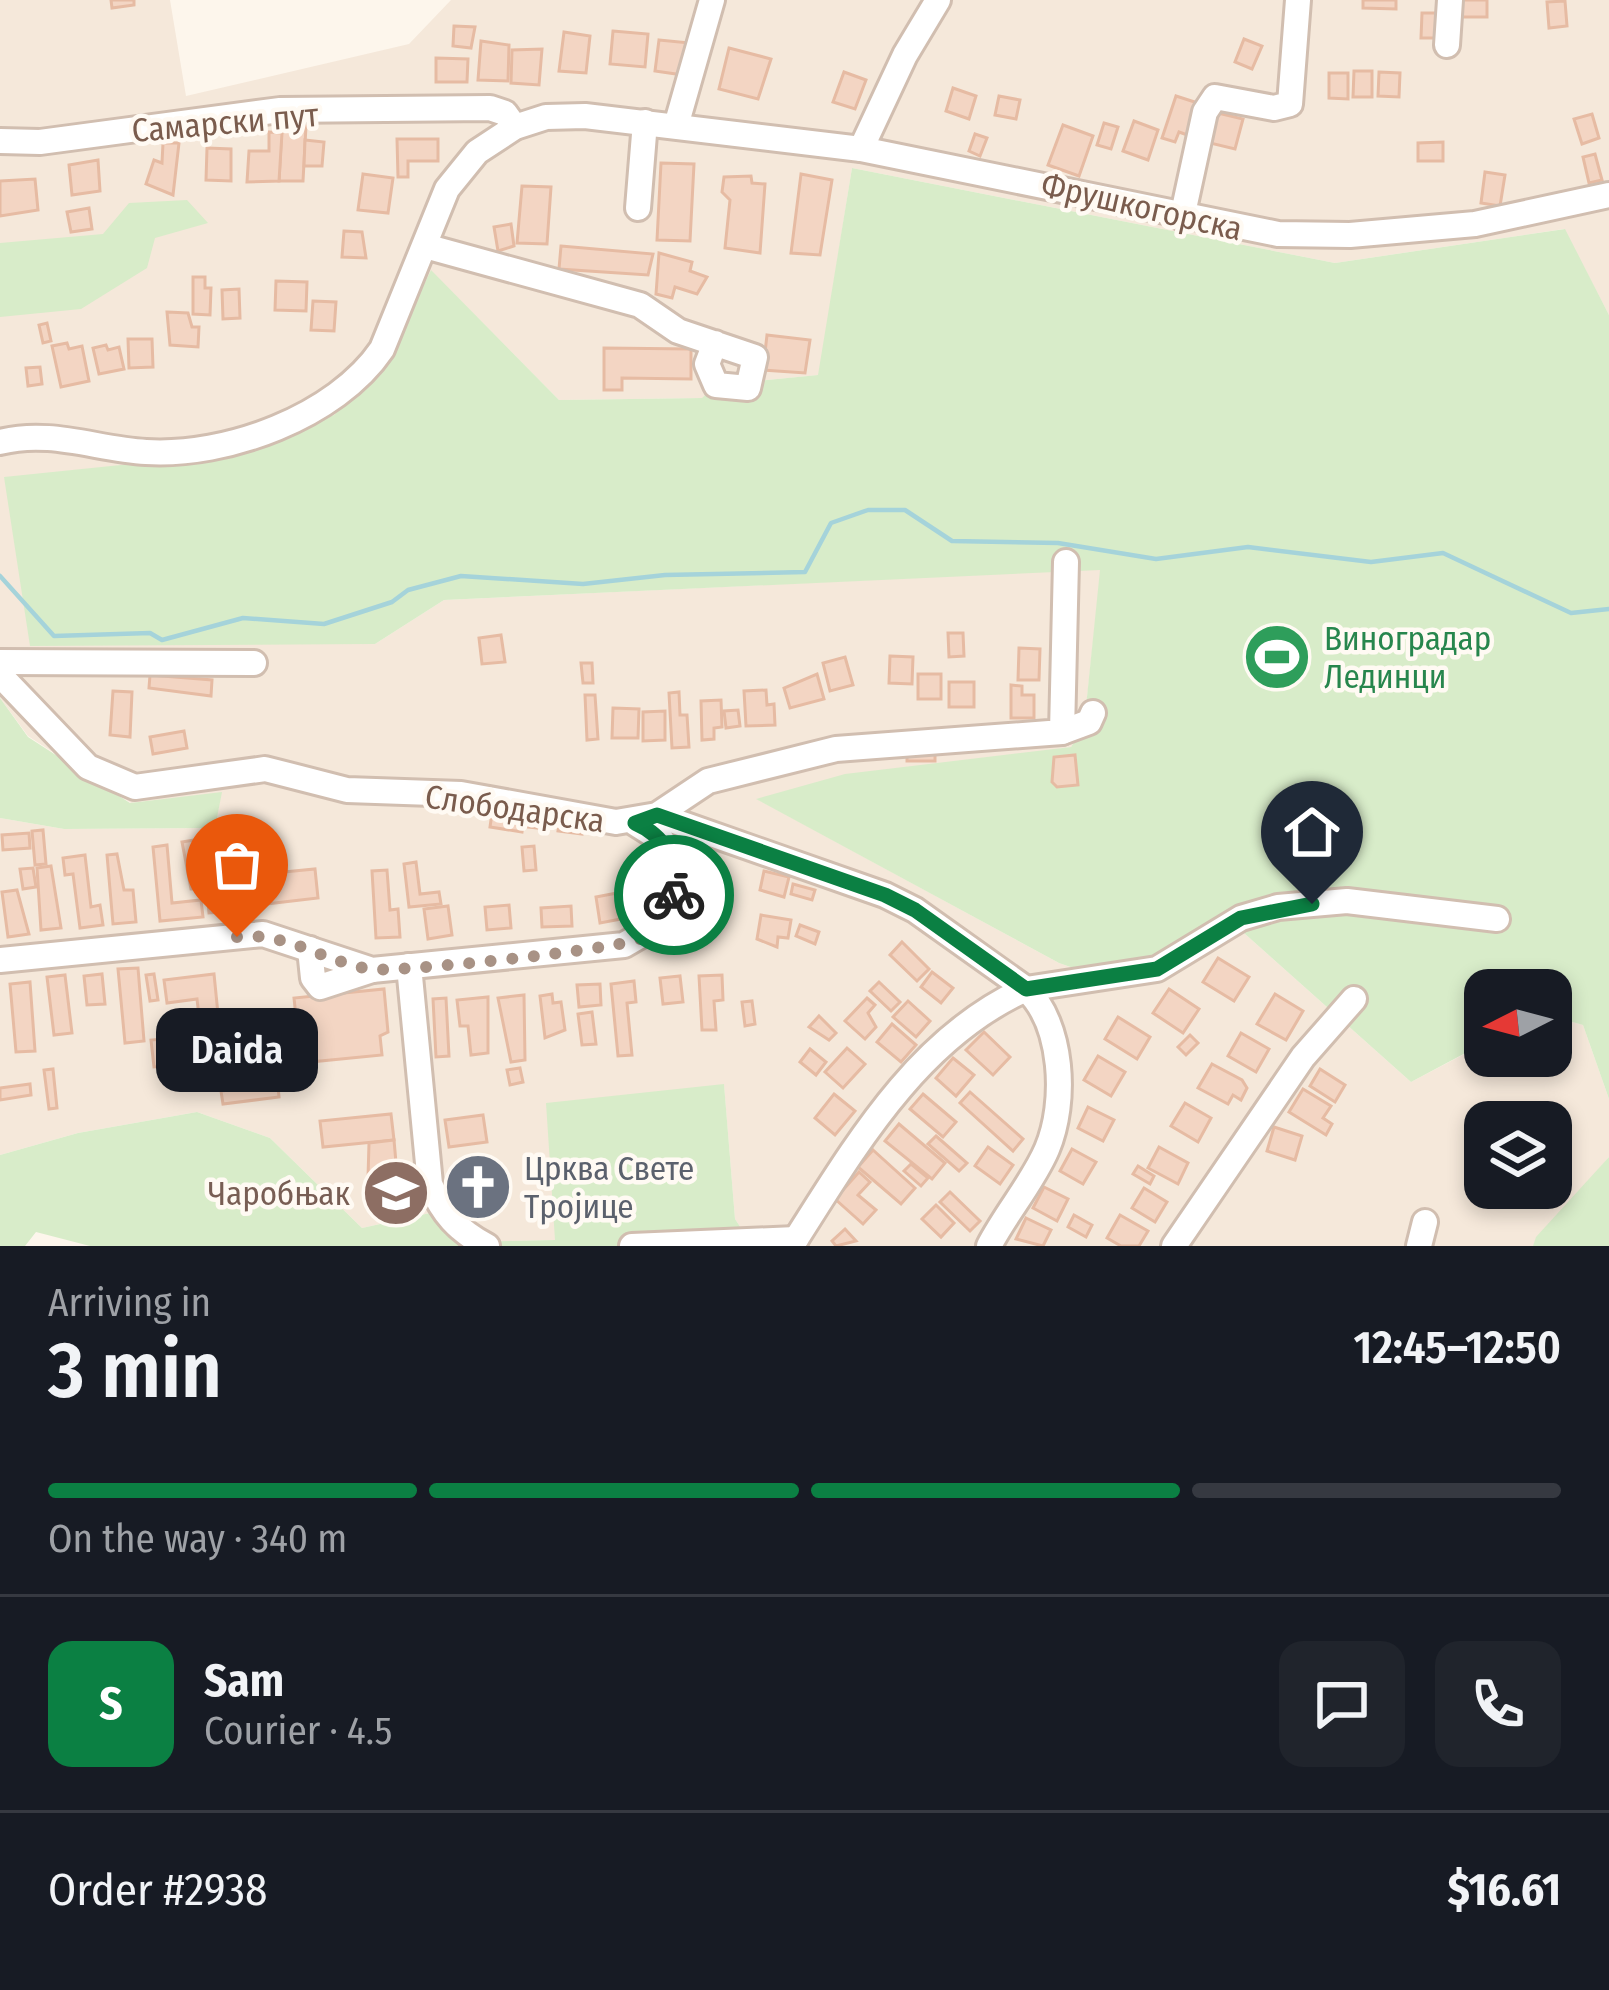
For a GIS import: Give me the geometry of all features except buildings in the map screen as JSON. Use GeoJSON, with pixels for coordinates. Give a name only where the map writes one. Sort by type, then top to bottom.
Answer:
{"type":"FeatureCollection","features":[{"type":"Feature","properties":{"kind":"street"},"geometry":{"type":"LineString","coordinates":[[676,126],[712,0]]}},
{"type":"Feature","properties":{"kind":"street"},"geometry":{"type":"LineString","coordinates":[[861,149],[904,55],[938,0]]}},
{"type":"Feature","properties":{"kind":"street"},"geometry":{"type":"LineString","coordinates":[[1182,218],[1205,112],[1215,98],[1274,108],[1289,104],[1298,0]]}},
{"type":"Feature","properties":{"kind":"street"},"geometry":{"type":"LineString","coordinates":[[1448,45],[1450,0]]}},
{"type":"Feature","properties":{"kind":"street","name":"Самарски пут"},"geometry":{"type":"LineString","coordinates":[[0,141],[40,142],[280,110],[490,109],[505,113],[515,127]]}},
{"type":"Feature","properties":{"kind":"street","name":"Фрушкогорска"},"geometry":{"type":"LineString","coordinates":[[0,442],[44,436],[172,453],[291,419],[329,399],[369,367],[401,312],[461,169],[515,127],[558,116],[861,149],[1278,234],[1350,235],[1475,224],[1609,195]]}},
{"type":"Feature","properties":{"kind":"street"},"geometry":{"type":"LineString","coordinates":[[638,208],[645,122]]}},
{"type":"Feature","properties":{"kind":"street"},"geometry":{"type":"LineString","coordinates":[[425,246],[640,304],[678,331],[715,344]]}},
{"type":"Feature","properties":{"kind":"street"},"geometry":{"type":"LineString","coordinates":[[1062,732],[1066,562]]}},
{"type":"Feature","properties":{"kind":"street"},"geometry":{"type":"LineString","coordinates":[[0,662],[254,663]]}},
{"type":"Feature","properties":{"kind":"street","name":"Слободарска"},"geometry":{"type":"LineString","coordinates":[[0,675],[88,766],[135,787],[265,769],[347,790],[461,794],[646,819],[885,895],[915,910],[1026,989]]}},
{"type":"Feature","properties":{"kind":"street"},"geometry":{"type":"LineString","coordinates":[[0,960],[263,934],[310,950],[313,978],[320,987],[372,970],[612,947],[645,937],[673,904],[677,881],[662,840],[646,819],[708,782],[836,749],[1062,732],[1089,722],[1093,713]]}},
{"type":"Feature","properties":{"kind":"street"},"geometry":{"type":"LineString","coordinates":[[632,1246],[799,1243],[860,1138],[942,1043],[981,1010],[1026,989],[1157,969],[1241,918],[1278,907],[1347,902],[1498,919]]}},
{"type":"Feature","properties":{"kind":"street"},"geometry":{"type":"LineString","coordinates":[[409,966],[430,1184],[441,1211],[461,1232],[487,1246]]}},
{"type":"Feature","properties":{"kind":"street"},"geometry":{"type":"LineString","coordinates":[[989,1246],[1048,1148],[1058,1090],[1046,1008],[1026,989]]}},
{"type":"Feature","properties":{"kind":"street"},"geometry":{"type":"LineString","coordinates":[[1174,1246],[1303,1057],[1354,999]]}},
{"type":"Feature","properties":{"kind":"shaded area"},"geometry":{"type":"Polygon","coordinates":[[[0,0],[170,0],[186,96],[409,44],[451,0],[1609,0],[1609,315],[1564,229],[1335,263],[852,168],[819,375],[716,385],[703,398],[559,400],[431,271],[387,361],[334,415],[208,456],[4,478],[375,644],[444,600],[1101,569],[1084,726],[1071,747],[757,799],[1059,963],[1115,983],[1235,925],[1411,1082],[1464,1054],[1464,1077],[1572,1077],[1572,1022],[1583,1025],[1609,1099],[1609,1157],[1572,1200],[1572,1101],[1464,1101],[1464,1209],[1565,1209],[1533,1246],[753,1246],[735,1219],[724,1085],[556,1240],[456,1242],[430,1213],[362,1228],[270,1138],[197,1112],[78,1133],[0,1155],[0,818],[64,829],[215,828],[221,793],[131,803],[28,736],[0,698],[0,0]]]}},
{"type":"Feature","properties":{"kind":"green space"},"geometry":{"type":"Polygon","coordinates":[[[852,168],[1335,263],[1565,229],[1609,315],[1609,1099],[1583,1025],[1572,1022],[1572,969],[1464,969],[1464,1054],[1411,1082],[1235,925],[1116,983],[1059,963],[756,799],[845,774],[1071,747],[1084,726],[1100,570],[444,600],[375,644],[30,646],[4,477],[208,456],[334,415],[387,361],[431,270],[559,400],[702,398],[716,385],[818,375],[852,168]]]}},
{"type":"Feature","properties":{"kind":"green space"},"geometry":{"type":"Polygon","coordinates":[[[187,200],[208,223],[155,238],[147,268],[81,309],[0,317],[0,243],[103,234],[129,203],[187,200]]]}},
{"type":"Feature","properties":{"kind":"green space"},"geometry":{"type":"Polygon","coordinates":[[[0,698],[28,737],[130,803],[222,792],[215,828],[64,829],[0,818],[0,698]]]}},
{"type":"Feature","properties":{"kind":"green space"},"geometry":{"type":"Polygon","coordinates":[[[724,1084],[735,1219],[753,1246],[90,1246],[36,1232],[25,1246],[0,1246],[0,1155],[78,1133],[197,1112],[270,1138],[362,1228],[430,1213],[456,1242],[555,1240],[546,1103],[724,1084]]]}},
{"type":"Feature","properties":{"kind":"green space"},"geometry":{"type":"Polygon","coordinates":[[[1609,1157],[1609,1246],[1533,1246],[1562,1209],[1572,1209],[1572,1198],[1609,1157]]]}},
{"type":"Feature","properties":{"kind":"waterway"},"geometry":{"type":"LineString","coordinates":[[0,576],[54,636],[150,633],[162,640],[243,618],[324,624],[392,602],[408,590],[461,576],[583,584],[665,575],[805,572],[831,523],[868,510],[905,510],[952,541],[1058,543],[1156,559],[1248,547],[1371,562],[1443,553],[1571,613],[1609,609]]}},
{"type":"Feature","properties":{"kind":"way so far"},"geometry":{"type":"LineString","coordinates":[[237,937],[263,934],[372,970],[624,945],[662,923],[674,895]]}},
{"type":"Feature","properties":{"kind":"place","name":"Виноградар Лединци"},"geometry":{"type":"Point","coordinates":[1277,657]}},
{"type":"Feature","properties":{"kind":"place","name":"Daida"},"geometry":{"type":"Point","coordinates":[237,937]}},
{"type":"Feature","properties":{"kind":"place","name":"Црква Свете Тројице"},"geometry":{"type":"Point","coordinates":[478,1187]}},
{"type":"Feature","properties":{"kind":"place","name":"Чаробњак"},"geometry":{"type":"Point","coordinates":[396,1193]}},
{"type":"Feature","properties":{"kind":"route"},"geometry":{"type":"LineString","coordinates":[[674,895],[673,860],[662,840],[635,823],[657,815],[885,895],[915,910],[1026,989],[1157,969],[1241,918],[1278,907],[1312,904]]}}]}
